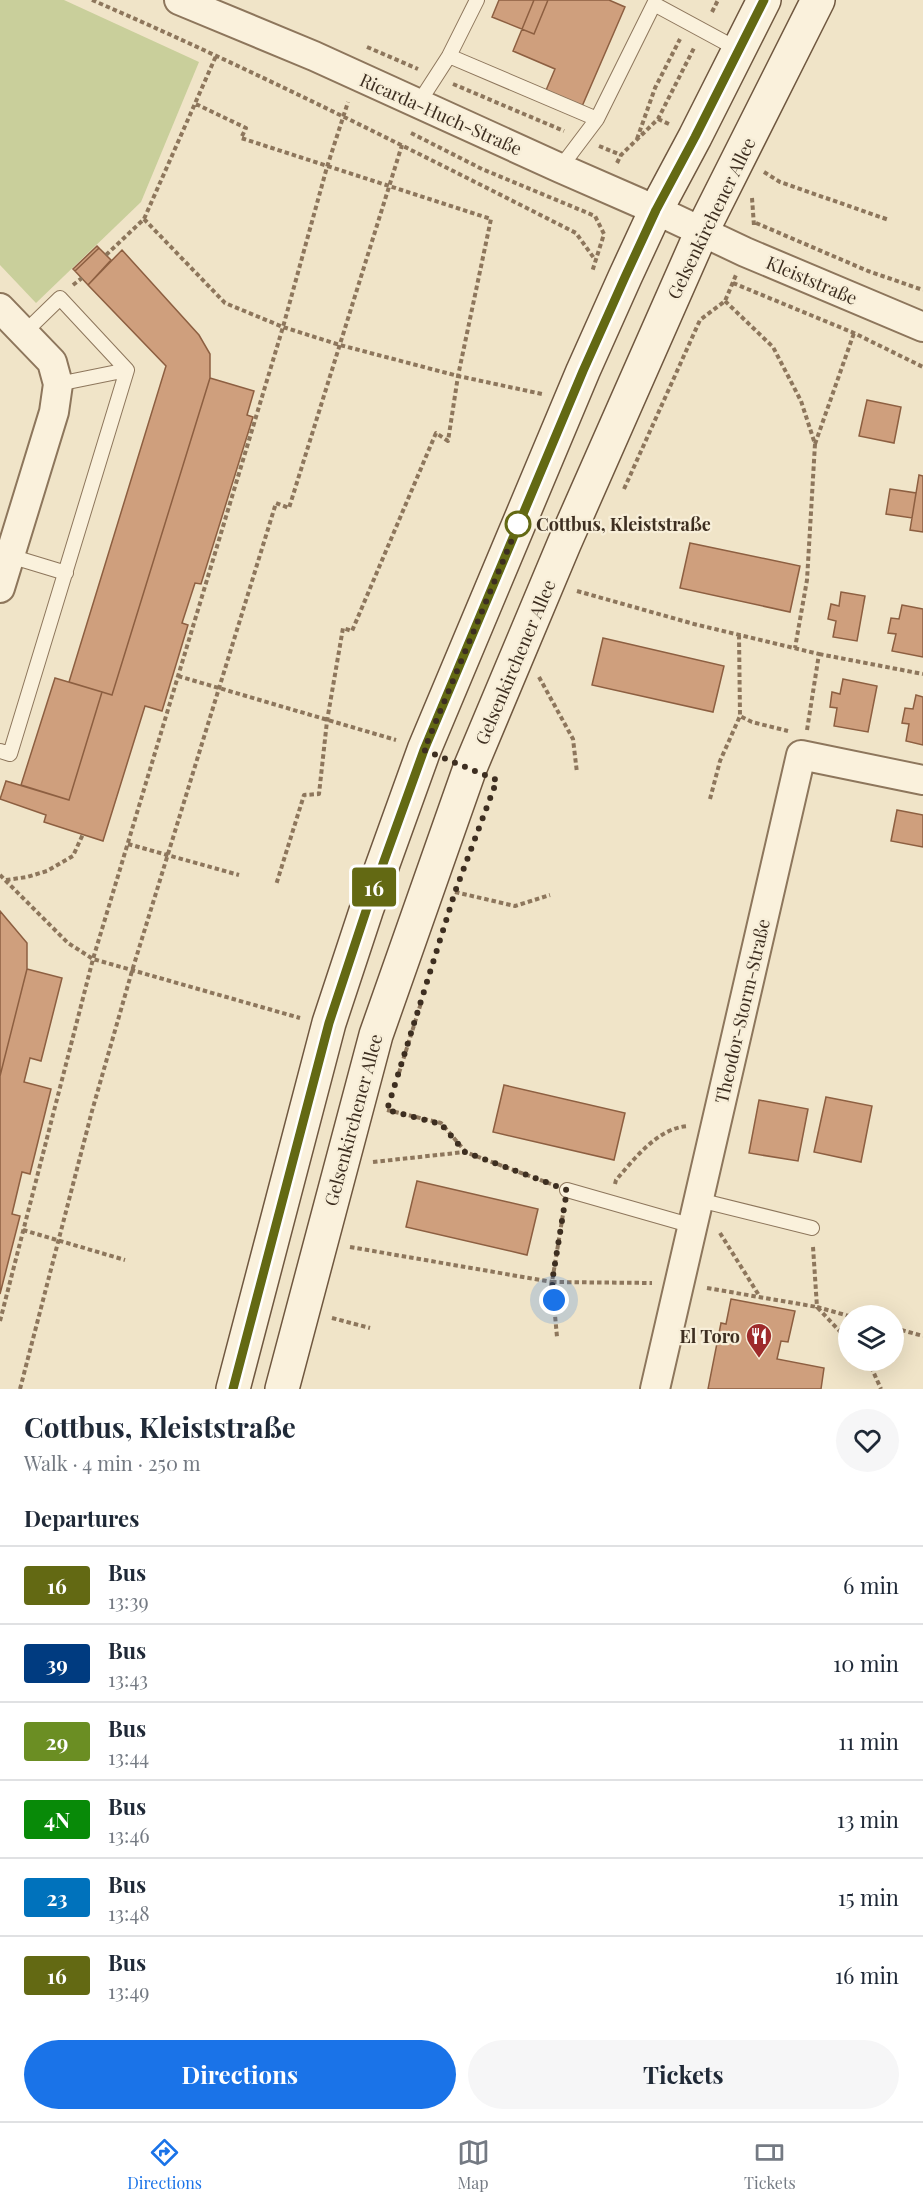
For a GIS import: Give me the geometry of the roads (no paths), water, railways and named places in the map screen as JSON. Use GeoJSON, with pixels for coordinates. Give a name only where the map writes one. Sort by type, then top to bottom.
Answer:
{"type":"FeatureCollection","features":[{"type":"Feature","properties":{"kind":"main road"},"geometry":{"type":"LineString","coordinates":[[233,1389],[329,1023],[366,911],[424,750],[583,371],[656,210],[764,0]]}},
{"type":"Feature","properties":{"kind":"main road","name":"Gelsenkirchener Allee"},"geometry":{"type":"LineString","coordinates":[[282,1389],[376,1035],[470,768],[564,544],[702,231],[818,0]]}},
{"type":"Feature","properties":{"kind":"street","name":"Ricarda-Huch-Straße"},"geometry":{"type":"LineString","coordinates":[[179,0],[235,11],[356,76],[702,231]]}},
{"type":"Feature","properties":{"kind":"street","name":"Kleiststraße"},"geometry":{"type":"LineString","coordinates":[[702,231],[745,252],[923,326]]}},
{"type":"Feature","properties":{"kind":"street"},"geometry":{"type":"LineString","coordinates":[[0,308],[51,362],[58,384],[54,412],[0,588]]}},
{"type":"Feature","properties":{"kind":"street","name":"Theodor-Storm-Straße"},"geometry":{"type":"LineString","coordinates":[[655,1389],[801,755],[923,780]]}},
{"type":"Feature","properties":{"kind":"lane"},"geometry":{"type":"LineString","coordinates":[[418,104],[449,56],[477,0]]}},
{"type":"Feature","properties":{"kind":"lane"},"geometry":{"type":"LineString","coordinates":[[560,168],[597,119],[650,2],[739,50]]}},
{"type":"Feature","properties":{"kind":"lane"},"geometry":{"type":"LineString","coordinates":[[449,56],[597,119]]}},
{"type":"Feature","properties":{"kind":"lane"},"geometry":{"type":"LineString","coordinates":[[25,332],[60,298],[127,370]]}},
{"type":"Feature","properties":{"kind":"lane"},"geometry":{"type":"LineString","coordinates":[[58,384],[127,370]]}},
{"type":"Feature","properties":{"kind":"lane"},"geometry":{"type":"LineString","coordinates":[[0,751],[10,754],[127,370]]}},
{"type":"Feature","properties":{"kind":"lane"},"geometry":{"type":"LineString","coordinates":[[10,556],[66,573]]}},
{"type":"Feature","properties":{"kind":"lane"},"geometry":{"type":"LineString","coordinates":[[567,1190],[610,1202],[812,1228]]}},
{"type":"Feature","properties":{"kind":"place","name":"Cottbus, Kleiststraße"},"geometry":{"type":"Point","coordinates":[518,524]}},
{"type":"Feature","properties":{"kind":"place","name":"El Toro"},"geometry":{"type":"Point","coordinates":[759,1359]}}]}
